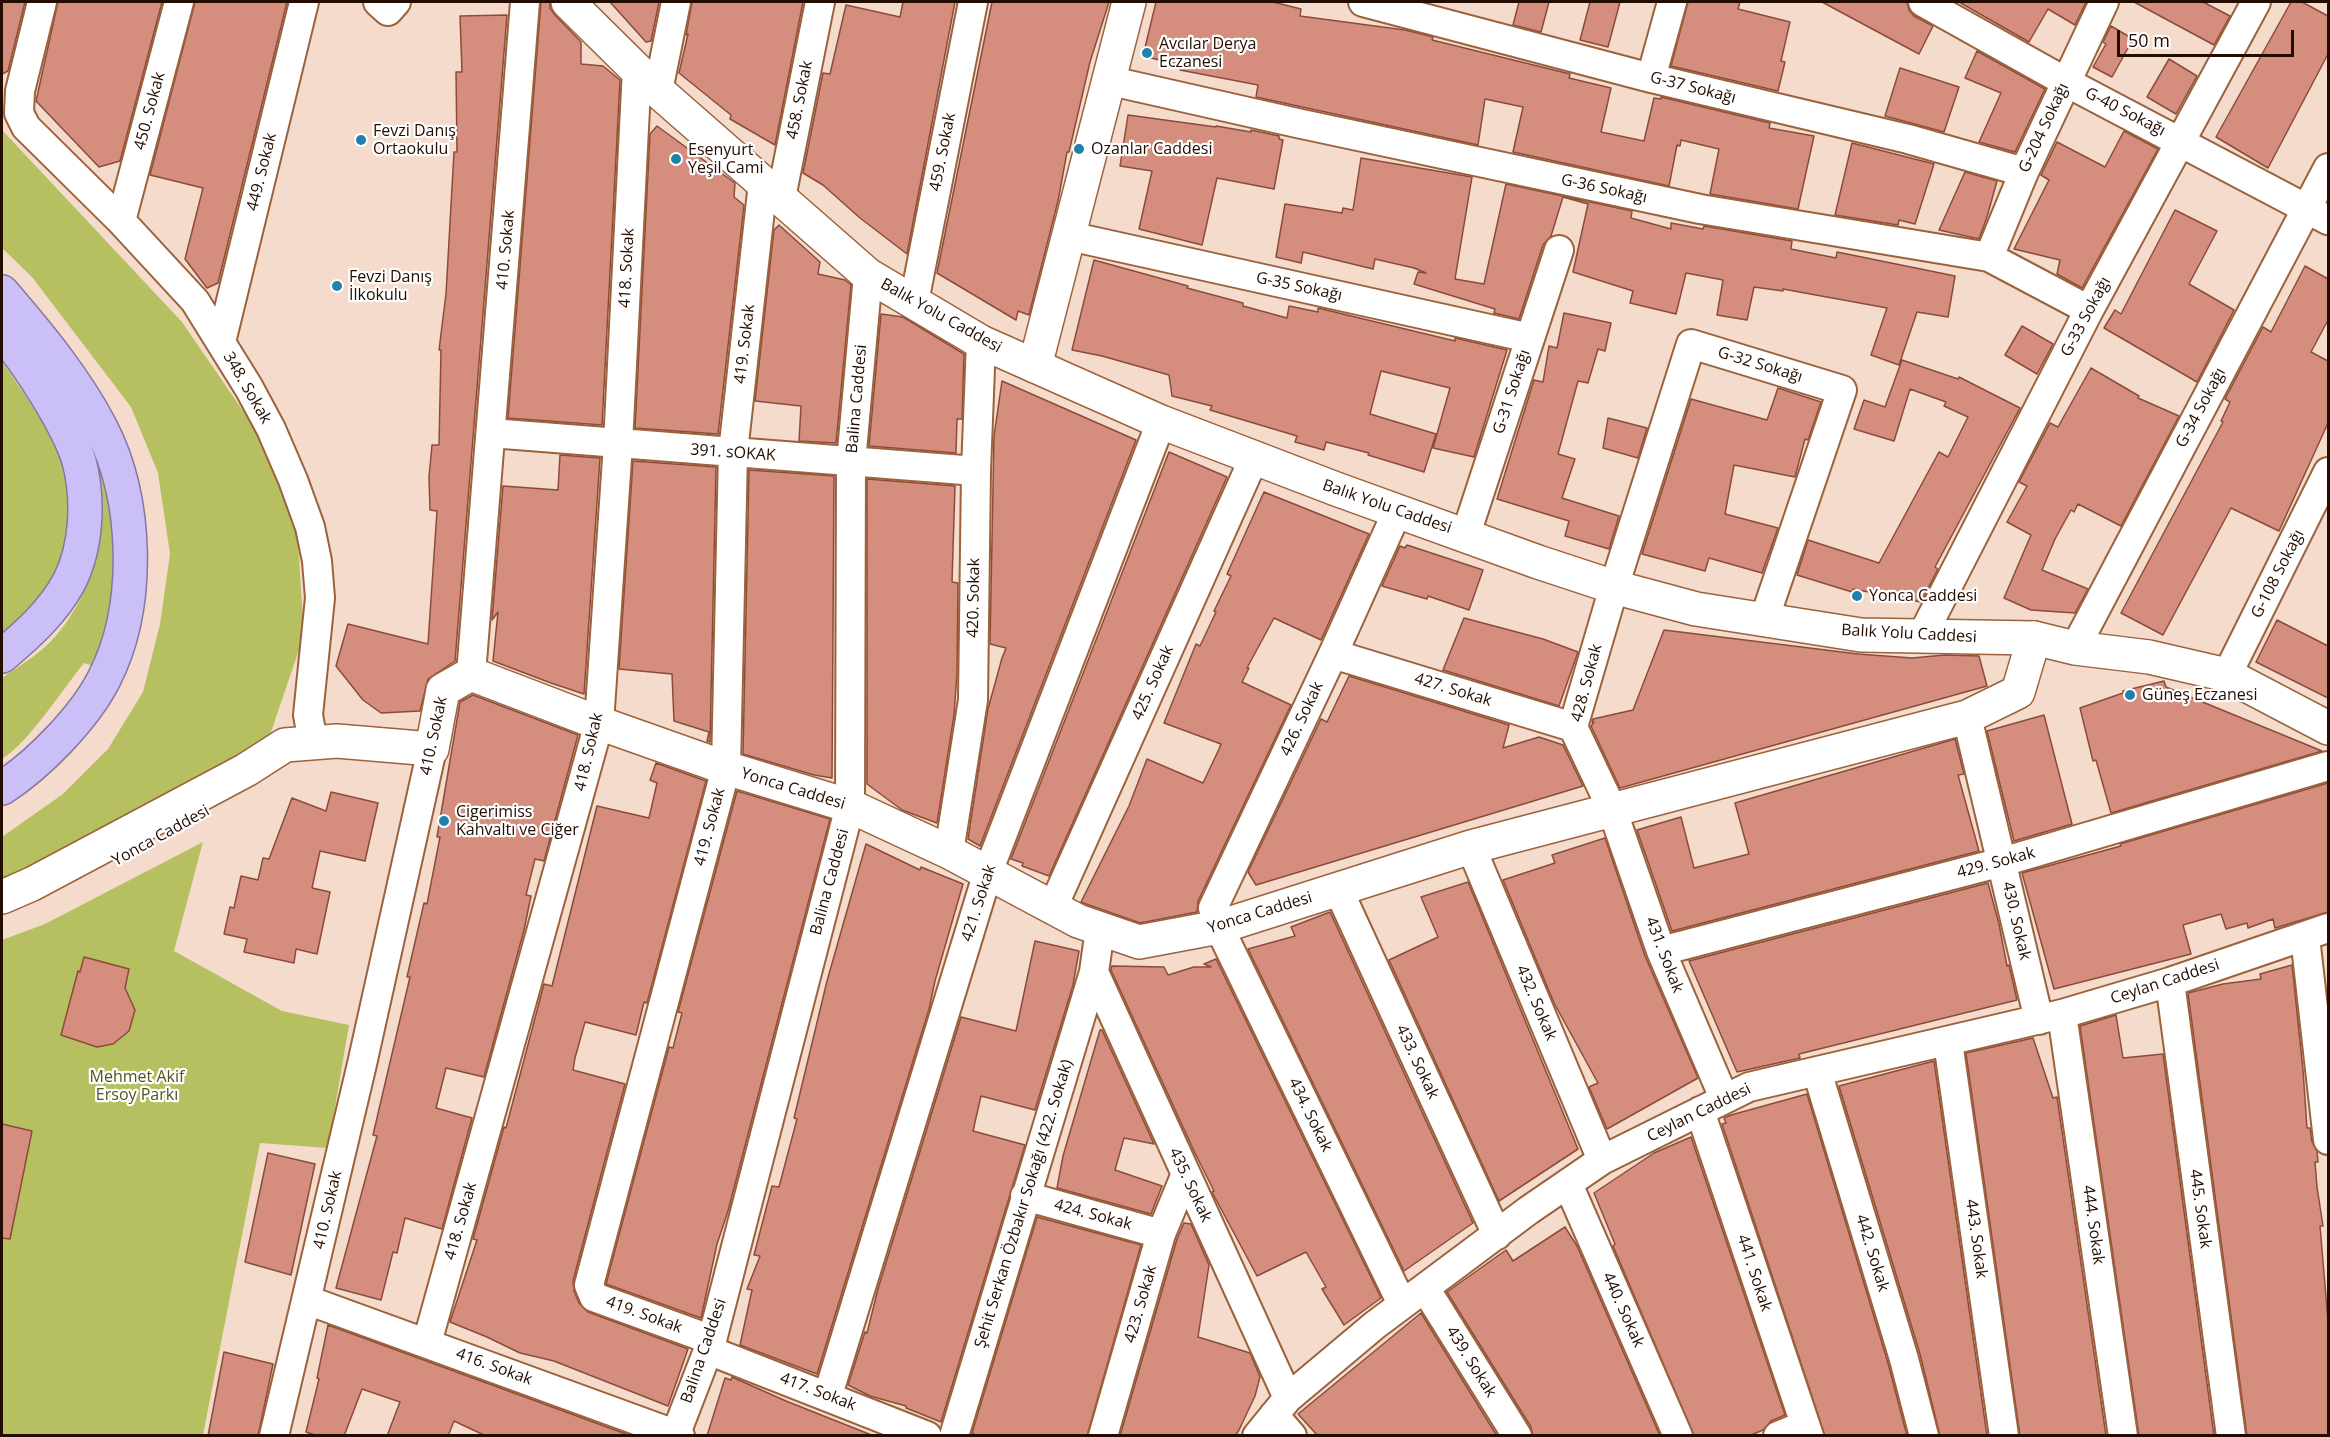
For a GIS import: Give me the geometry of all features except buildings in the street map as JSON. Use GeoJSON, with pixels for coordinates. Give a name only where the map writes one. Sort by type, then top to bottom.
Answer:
{"type":"FeatureCollection","features":[{"type":"Feature","properties":{"kind":"highway"},"geometry":{"type":"LineString","coordinates":[[2,292],[69,376],[101,429],[116,466],[122,491],[128,521],[131,564],[128,596],[118,646],[104,681],[73,723],[43,756],[2,788]]}},
{"type":"Feature","properties":{"kind":"highway"},"geometry":{"type":"LineString","coordinates":[[2,332],[39,384],[69,436],[79,460],[85,511],[80,552],[69,582],[33,629],[2,656]]}},
{"type":"Feature","properties":{"kind":"street","name":"348. Sokak"},"geometry":{"type":"LineString","coordinates":[[42,2],[19,102],[19,113],[26,127],[121,221],[195,301],[271,429],[293,480],[310,527],[317,561],[320,598],[308,715],[313,742]]}},
{"type":"Feature","properties":{"kind":"street","name":"450. Sokak"},"geometry":{"type":"LineString","coordinates":[[121,221],[179,2]]}},
{"type":"Feature","properties":{"kind":"street","name":"449. Sokak"},"geometry":{"type":"LineString","coordinates":[[221,342],[304,2]]}},
{"type":"Feature","properties":{"kind":"street"},"geometry":{"type":"LineString","coordinates":[[378,2],[388,10],[396,2]]}},
{"type":"Feature","properties":{"kind":"street","name":"410. Sokak"},"geometry":{"type":"LineString","coordinates":[[274,1436],[432,749],[442,690],[471,674],[525,2]]}},
{"type":"Feature","properties":{"kind":"street","name":"418. Sokak"},"geometry":{"type":"LineString","coordinates":[[427,1343],[599,723],[618,444],[648,80],[676,2]]}},
{"type":"Feature","properties":{"kind":"street","name":"458. Sokak"},"geometry":{"type":"LineString","coordinates":[[772,190],[820,2]]}},
{"type":"Feature","properties":{"kind":"street","name":"459. Sokak"},"geometry":{"type":"LineString","coordinates":[[914,302],[973,2]]}},
{"type":"Feature","properties":{"kind":"street"},"geometry":{"type":"LineString","coordinates":[[1035,366],[1130,2]]}},
{"type":"Feature","properties":{"kind":"street","name":"G-37 Sokağı"},"geometry":{"type":"LineString","coordinates":[[1363,2],[1651,78],[1908,139],[2024,172]]}},
{"type":"Feature","properties":{"kind":"street"},"geometry":{"type":"LineString","coordinates":[[1651,78],[1672,2]]}},
{"type":"Feature","properties":{"kind":"street","name":"G-40 Sokağı"},"geometry":{"type":"LineString","coordinates":[[1923,2],[2066,82],[2317,214]]}},
{"type":"Feature","properties":{"kind":"street","name":"G-204 Sokağı"},"geometry":{"type":"LineString","coordinates":[[1989,257],[2024,172],[2104,2]]}},
{"type":"Feature","properties":{"kind":"street","name":"G-33 Sokağı"},"geometry":{"type":"LineString","coordinates":[[1922,636],[2089,310],[2179,140],[2256,2]]}},
{"type":"Feature","properties":{"kind":"street","name":"Balık Yolu Caddesi"},"geometry":{"type":"LineString","coordinates":[[575,5],[648,80],[868,274],[981,342],[1161,422],[1397,512],[1614,587],[1696,609],[1861,634],[2034,639],[2075,648],[2149,657],[2227,675],[2328,728]]}},
{"type":"Feature","properties":{"kind":"street","name":"G-36 Sokağı"},"geometry":{"type":"LineString","coordinates":[[1111,81],[1308,126],[1700,209],[1989,257],[2089,310]]}},
{"type":"Feature","properties":{"kind":"street","name":"G-34 Sokağı"},"geometry":{"type":"LineString","coordinates":[[2075,648],[2317,214],[2328,168]]}},
{"type":"Feature","properties":{"kind":"street","name":"419. Sokak"},"geometry":{"type":"LineString","coordinates":[[710,1345],[594,1298],[590,1285],[726,768],[732,452],[772,190]]}},
{"type":"Feature","properties":{"kind":"street","name":"G-35 Sokağı"},"geometry":{"type":"LineString","coordinates":[[1069,236],[1530,338]]}},
{"type":"Feature","properties":{"kind":"street","name":"G-31 Sokağı"},"geometry":{"type":"LineString","coordinates":[[1466,534],[1559,250]]}},
{"type":"Feature","properties":{"kind":"street","name":"Balina Caddesi"},"geometry":{"type":"LineString","coordinates":[[677,1435],[710,1345],[850,806],[851,462],[868,274]]}},
{"type":"Feature","properties":{"kind":"street","name":"420. Sokak"},"geometry":{"type":"LineString","coordinates":[[949,852],[973,700],[976,471],[981,342]]}},
{"type":"Feature","properties":{"kind":"street","name":"G-32 Sokağı"},"geometry":{"type":"LineString","coordinates":[[1614,587],[1691,344],[1842,390],[1764,620]]}},
{"type":"Feature","properties":{"kind":"street","name":"421. Sokak"},"geometry":{"type":"LineString","coordinates":[[828,1395],[988,872],[1161,422]]}},
{"type":"Feature","properties":{"kind":"street","name":"391. sOKAK"},"geometry":{"type":"LineString","coordinates":[[491,433],[976,471]]}},
{"type":"Feature","properties":{"kind":"street","name":"425. Sokak"},"geometry":{"type":"LineString","coordinates":[[1052,909],[1254,458]]}},
{"type":"Feature","properties":{"kind":"street","name":"G-108 Sokağı"},"geometry":{"type":"LineString","coordinates":[[2227,675],[2328,472]]}},
{"type":"Feature","properties":{"kind":"street","name":"426. Sokak"},"geometry":{"type":"LineString","coordinates":[[1219,927],[1213,908],[1397,512]]}},
{"type":"Feature","properties":{"kind":"street","name":"428. Sokak"},"geometry":{"type":"LineString","coordinates":[[1612,809],[1573,727],[1614,587]]}},
{"type":"Feature","properties":{"kind":"street","name":"Yonca Caddesi"},"geometry":{"type":"LineString","coordinates":[[471,674],[726,768],[850,806],[949,852],[1052,909],[1139,942],[1219,927],[1471,847],[1967,717],[2018,692],[2034,639]]}},
{"type":"Feature","properties":{"kind":"street","name":"427. Sokak"},"geometry":{"type":"LineString","coordinates":[[1333,654],[1573,727]]}},
{"type":"Feature","properties":{"kind":"street","name":"430. Sokak"},"geometry":{"type":"LineString","coordinates":[[1967,717],[2002,862],[2051,1017]]}},
{"type":"Feature","properties":{"kind":"street"},"geometry":{"type":"LineString","coordinates":[[2,897],[32,884],[246,770],[285,745],[337,741],[432,749]]}},
{"type":"Feature","properties":{"kind":"street","name":"Yonca Caddesi"},"geometry":{"type":"LineString","coordinates":[[2,919],[46,899],[213,807],[266,776],[313,742]]}},
{"type":"Feature","properties":{"kind":"street","name":"429. Sokak"},"geometry":{"type":"LineString","coordinates":[[1661,951],[2002,862],[2328,766]]}},
{"type":"Feature","properties":{"kind":"street","name":"431. Sokak"},"geometry":{"type":"LineString","coordinates":[[1612,809],[1712,1104]]}},
{"type":"Feature","properties":{"kind":"street","name":"432. Sokak"},"geometry":{"type":"LineString","coordinates":[[1471,847],[1602,1160]]}},
{"type":"Feature","properties":{"kind":"street","name":"433. Sokak"},"geometry":{"type":"LineString","coordinates":[[1338,889],[1497,1235]]}},
{"type":"Feature","properties":{"kind":"street","name":"434. Sokak"},"geometry":{"type":"LineString","coordinates":[[1219,927],[1402,1304]]}},
{"type":"Feature","properties":{"kind":"street","name":"Şehit Serkan Özbakır Sokağı (422. Sokak)"},"geometry":{"type":"LineString","coordinates":[[954,1436],[1094,972],[1100,929]]}},
{"type":"Feature","properties":{"kind":"street"},"geometry":{"type":"LineString","coordinates":[[2317,932],[2328,1140]]}},
{"type":"Feature","properties":{"kind":"street","name":"Ceylan Caddesi"},"geometry":{"type":"LineString","coordinates":[[1278,1421],[1402,1304],[1602,1160],[1712,1104],[1749,1087],[2051,1017],[2170,982],[2317,932]]}},
{"type":"Feature","properties":{"kind":"street","name":"435. Sokak"},"geometry":{"type":"LineString","coordinates":[[1094,972],[1185,1176],[1278,1421]]}},
{"type":"Feature","properties":{"kind":"street","name":"445. Sokak"},"geometry":{"type":"LineString","coordinates":[[2170,982],[2231,1436]]}},
{"type":"Feature","properties":{"kind":"street","name":"444. Sokak"},"geometry":{"type":"LineString","coordinates":[[2051,1017],[2123,1436]]}},
{"type":"Feature","properties":{"kind":"street","name":"443. Sokak"},"geometry":{"type":"LineString","coordinates":[[1948,1042],[2004,1436]]}},
{"type":"Feature","properties":{"kind":"street","name":"442. Sokak"},"geometry":{"type":"LineString","coordinates":[[1817,1071],[1904,1359],[1924,1436]]}},
{"type":"Feature","properties":{"kind":"street","name":"441. Sokak"},"geometry":{"type":"LineString","coordinates":[[1712,1104],[1807,1430]]}},
{"type":"Feature","properties":{"kind":"street","name":"423. Sokak"},"geometry":{"type":"LineString","coordinates":[[1103,1436],[1161,1234],[1185,1176]]}},
{"type":"Feature","properties":{"kind":"street","name":"440. Sokak"},"geometry":{"type":"LineString","coordinates":[[1568,1184],[1678,1436]]}},
{"type":"Feature","properties":{"kind":"street","name":"424. Sokak"},"geometry":{"type":"LineString","coordinates":[[1025,1196],[1161,1234]]}},
{"type":"Feature","properties":{"kind":"street","name":"439. Sokak"},"geometry":{"type":"LineString","coordinates":[[1425,1288],[1517,1436]]}},
{"type":"Feature","properties":{"kind":"street","name":"416. Sokak"},"geometry":{"type":"LineString","coordinates":[[307,1300],[677,1435]]}},
{"type":"Feature","properties":{"kind":"street","name":"417. Sokak"},"geometry":{"type":"LineString","coordinates":[[710,1345],[927,1436]]}},
{"type":"Feature","properties":{"kind":"street"},"geometry":{"type":"LineString","coordinates":[[1778,1436],[1807,1430]]}},
{"type":"Feature","properties":{"kind":"green space"},"geometry":{"type":"Polygon","coordinates":[[[2,130],[182,322],[252,424],[297,526],[304,635],[271,732],[253,749],[2,882],[2,837],[63,794],[108,749],[143,692],[160,624],[170,554],[158,473],[131,407],[32,277],[2,248],[2,130]]]}},
{"type":"Feature","properties":{"kind":"green space"},"geometry":{"type":"Polygon","coordinates":[[[2,361],[41,419],[60,455],[67,475],[70,516],[61,557],[43,594],[30,610],[2,634],[2,361]]]}},
{"type":"Feature","properties":{"kind":"green space"},"geometry":{"type":"Polygon","coordinates":[[[103,469],[116,533],[113,609],[94,666],[84,663],[23,741],[2,759],[2,678],[30,659],[56,636],[80,600],[95,559],[99,536],[93,472],[103,469]]]}},
{"type":"Feature","properties":{"kind":"green space","name":"Mehmet Akif Ersoy Parkı"},"geometry":{"type":"Polygon","coordinates":[[[203,842],[174,951],[282,1011],[349,1025],[328,1148],[260,1143],[203,1435],[2,1436],[2,940],[45,924],[203,842]]]}},
{"type":"Feature","properties":{"kind":"place","name":"Avcılar Derya Eczanesi"},"geometry":{"type":"Point","coordinates":[1147,53]}},
{"type":"Feature","properties":{"kind":"place","name":"Fevzi Danış Ortaokulu"},"geometry":{"type":"Point","coordinates":[361,140]}},
{"type":"Feature","properties":{"kind":"place","name":"Ozanlar Caddesi"},"geometry":{"type":"Point","coordinates":[1079,149]}},
{"type":"Feature","properties":{"kind":"place","name":"Esenyurt Yeşil Cami"},"geometry":{"type":"Point","coordinates":[676,159]}},
{"type":"Feature","properties":{"kind":"place","name":"Fevzi Danış İlkokulu"},"geometry":{"type":"Point","coordinates":[337,286]}},
{"type":"Feature","properties":{"kind":"place","name":"Yonca Caddesi"},"geometry":{"type":"Point","coordinates":[1857,596]}},
{"type":"Feature","properties":{"kind":"place","name":"Güneş Eczanesi"},"geometry":{"type":"Point","coordinates":[2130,695]}},
{"type":"Feature","properties":{"kind":"place","name":"Cigerimiss Kahvaltı ve Ciğer"},"geometry":{"type":"Point","coordinates":[444,821]}}]}
